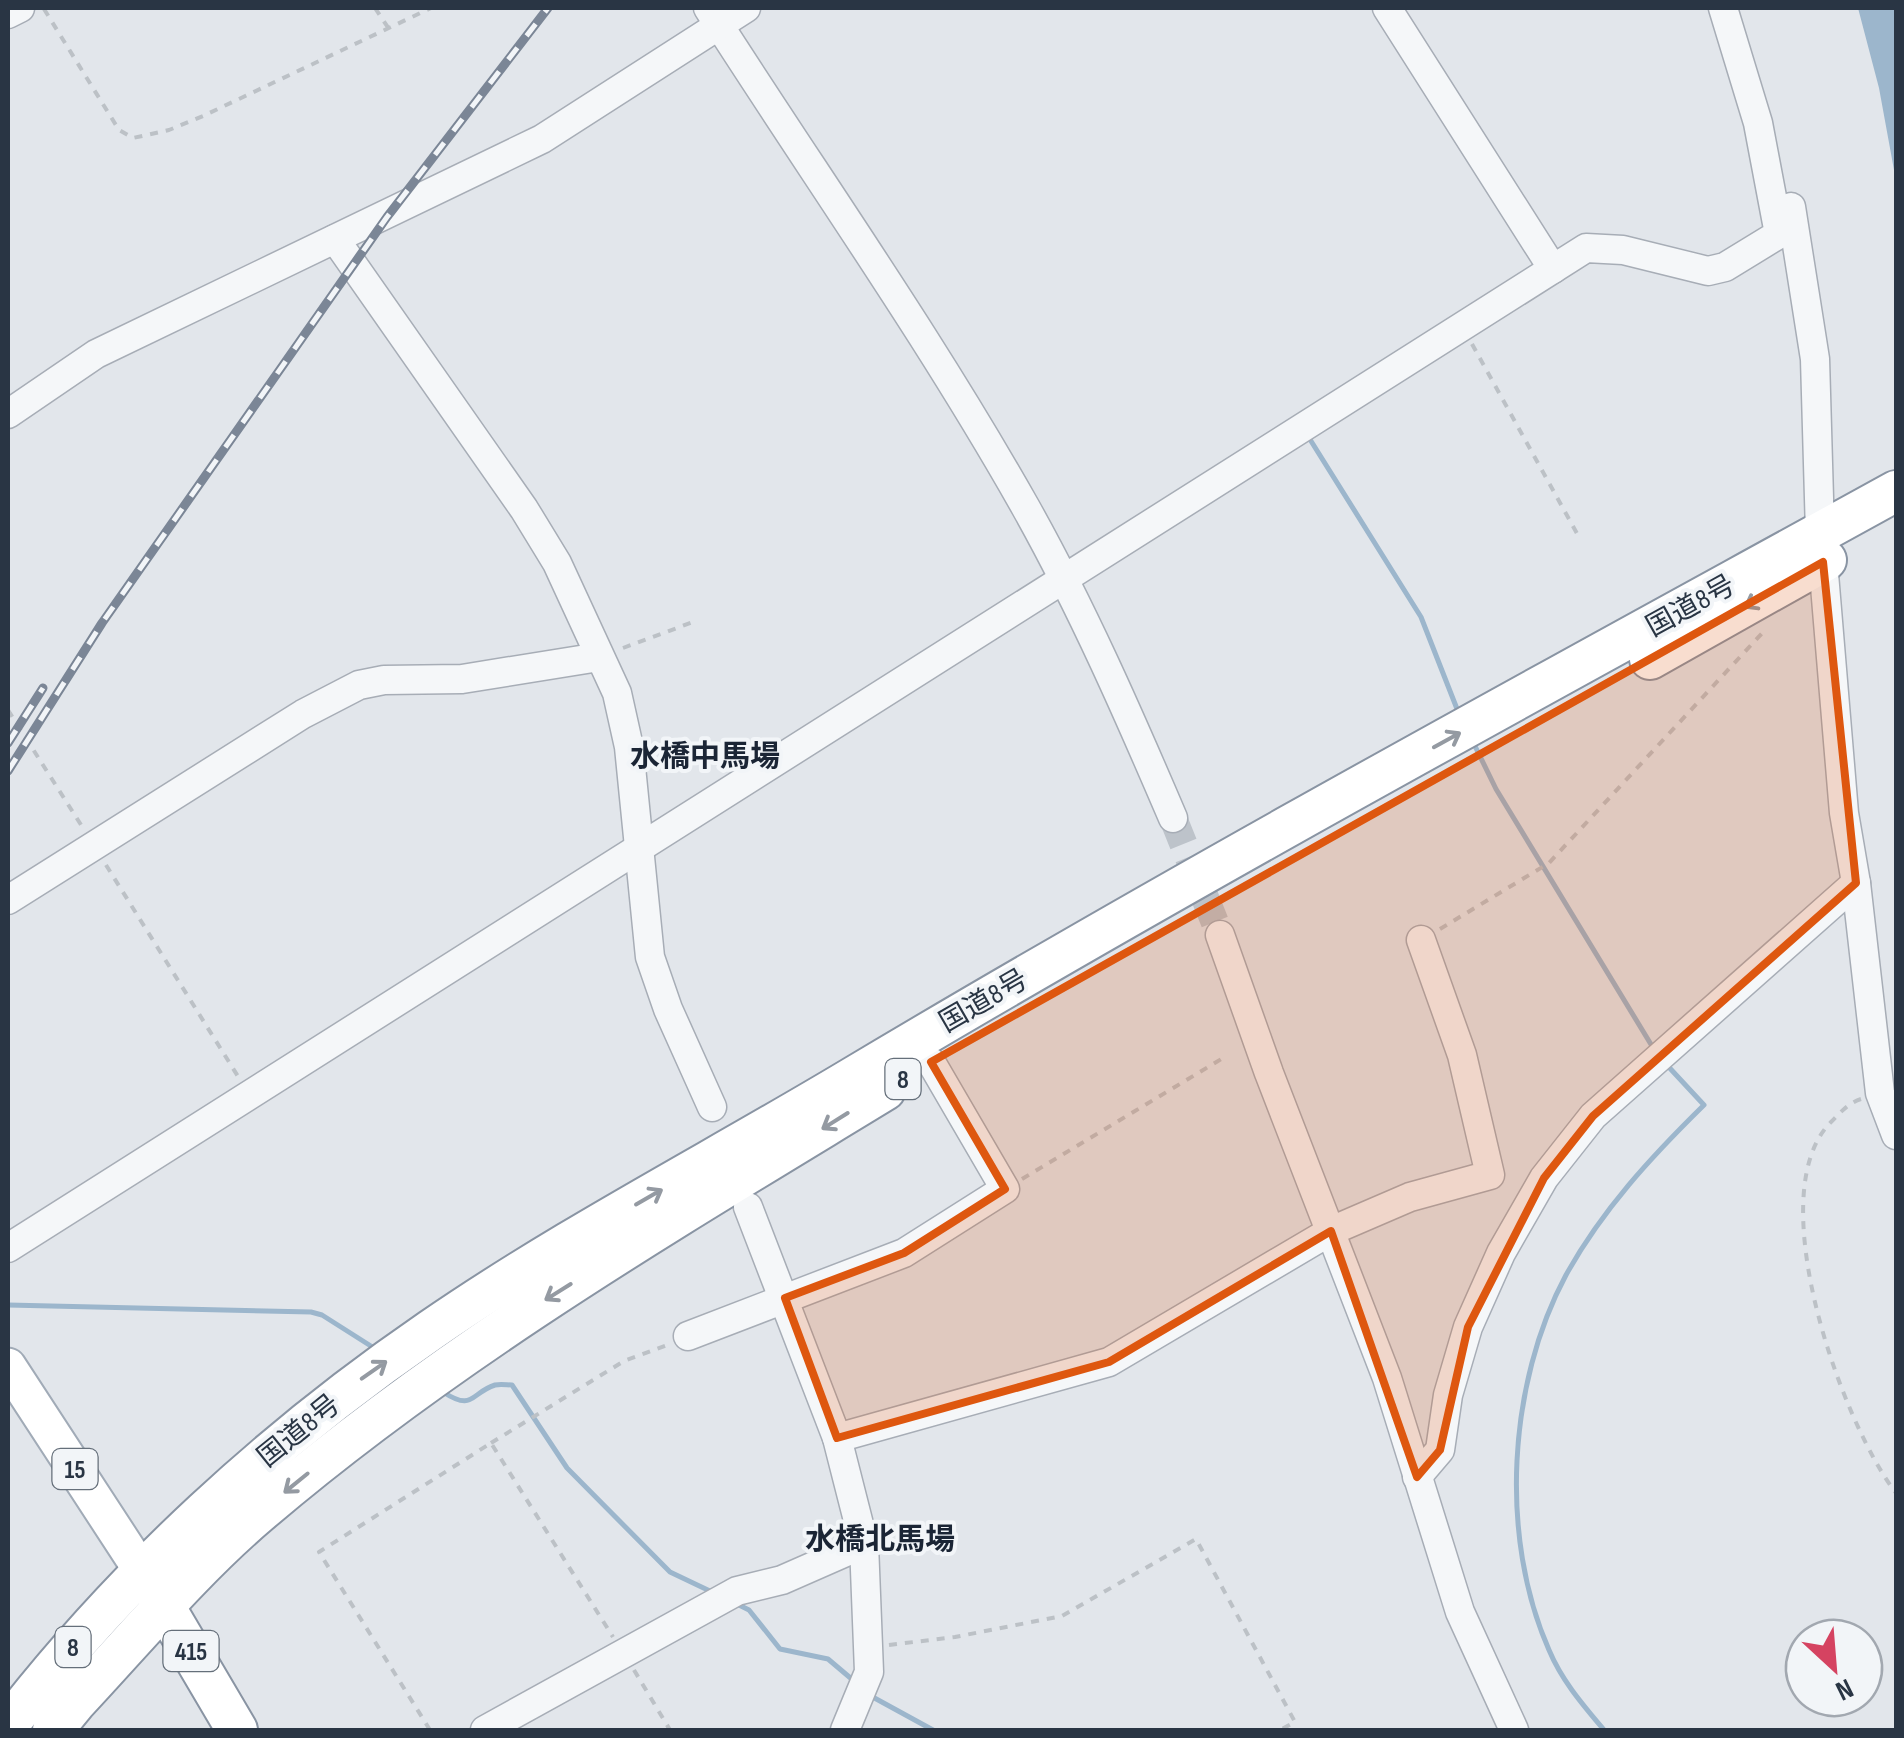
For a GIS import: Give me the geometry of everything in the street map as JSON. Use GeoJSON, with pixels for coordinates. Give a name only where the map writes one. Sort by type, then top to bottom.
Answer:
{"type":"FeatureCollection","features":[{"type":"Feature","properties":{"kind":"highway","name":"国道8号"},"geometry":{"type":"LineString","coordinates":[[53,1730],[75,1702],[256,1515],[376,1419],[535,1307],[1029,1003],[1768,594],[1896,490]]}},
{"type":"Feature","properties":{"kind":"highway","name":"国道8号"},"geometry":{"type":"LineString","coordinates":[[8,1726],[45,1677],[230,1486],[356,1383],[515,1276],[980,1000],[1829,543],[1896,522]]}},
{"type":"Feature","properties":{"kind":"highway","name":"415"},"geometry":{"type":"LineString","coordinates":[[144,1572],[238,1730]]}},
{"type":"Feature","properties":{"kind":"main road","name":"15"},"geometry":{"type":"LineString","coordinates":[[8,1366],[144,1572]]}},
{"type":"Feature","properties":{"kind":"street"},"geometry":{"type":"LineString","coordinates":[[8,14],[20,8]]}},
{"type":"Feature","properties":{"kind":"street"},"geometry":{"type":"LineString","coordinates":[[8,414],[96,354],[542,139],[714,16],[746,8]]}},
{"type":"Feature","properties":{"kind":"street"},"geometry":{"type":"LineString","coordinates":[[1387,8],[1553,269]]}},
{"type":"Feature","properties":{"kind":"street"},"geometry":{"type":"LineString","coordinates":[[8,1248],[1586,248],[1599,246],[1708,271],[1725,267],[1779,234],[1758,123],[1723,8]]}},
{"type":"Feature","properties":{"kind":"street"},"geometry":{"type":"LineString","coordinates":[[1740,8],[1771,112],[1802,267],[1815,359],[1844,813],[1856,882],[1880,1094],[1896,1135]]}},
{"type":"Feature","properties":{"kind":"street"},"geometry":{"type":"LineString","coordinates":[[714,16],[975,421],[1064,578],[1116,685],[1173,818]]}},
{"type":"Feature","properties":{"kind":"street"},"geometry":{"type":"LineString","coordinates":[[336,239],[557,562],[617,693],[629,746],[650,957],[668,1009],[712,1107]]}},
{"type":"Feature","properties":{"kind":"street"},"geometry":{"type":"LineString","coordinates":[[8,900],[303,714],[359,685],[384,680],[462,679],[600,657]]}},
{"type":"Feature","properties":{"kind":"street"},"geometry":{"type":"LineString","coordinates":[[1417,1477],[1440,1450],[1448,1395],[1468,1327],[1501,1253],[1544,1178],[1594,1116],[1856,882]]}},
{"type":"Feature","properties":{"kind":"street"},"geometry":{"type":"LineString","coordinates":[[1220,935],[1268,1073],[1387,1378],[1460,1612],[1514,1730]]}},
{"type":"Feature","properties":{"kind":"street"},"geometry":{"type":"LineString","coordinates":[[837,1438],[1109,1362],[1331,1231],[1410,1198],[1490,1175],[1462,1055],[1421,940]]}},
{"type":"Feature","properties":{"kind":"street"},"geometry":{"type":"LineString","coordinates":[[688,1336],[904,1252],[1005,1189],[931,1062]]}},
{"type":"Feature","properties":{"kind":"street"},"geometry":{"type":"LineString","coordinates":[[748,1207],[837,1438],[864,1544],[869,1672],[844,1730]]}},
{"type":"Feature","properties":{"kind":"street"},"geometry":{"type":"LineString","coordinates":[[485,1730],[736,1591],[782,1580],[864,1544]]}},
{"type":"Feature","properties":{"kind":"path"},"geometry":{"type":"LineString","coordinates":[[42,8],[120,130],[133,138],[170,130],[203,116],[432,8]]}},
{"type":"Feature","properties":{"kind":"path"},"geometry":{"type":"LineString","coordinates":[[376,8],[389,29]]}},
{"type":"Feature","properties":{"kind":"path"},"geometry":{"type":"LineString","coordinates":[[1462,326],[1579,537]]}},
{"type":"Feature","properties":{"kind":"path"},"geometry":{"type":"LineString","coordinates":[[1421,940],[1549,863],[1774,620],[1768,594]]}},
{"type":"Feature","properties":{"kind":"path"},"geometry":{"type":"LineString","coordinates":[[600,657],[693,622]]}},
{"type":"Feature","properties":{"kind":"path"},"geometry":{"type":"LineString","coordinates":[[8,710],[250,1094]]}},
{"type":"Feature","properties":{"kind":"path"},"geometry":{"type":"LineString","coordinates":[[1005,1189],[1223,1058]]}},
{"type":"Feature","properties":{"kind":"path"},"geometry":{"type":"LineString","coordinates":[[1880,1094],[1852,1102],[1822,1131],[1809,1164],[1801,1212],[1802,1244],[1854,1421],[1879,1471],[1896,1493]]}},
{"type":"Feature","properties":{"kind":"path"},"geometry":{"type":"LineString","coordinates":[[430,1730],[318,1552],[624,1362],[688,1336]]}},
{"type":"Feature","properties":{"kind":"path"},"geometry":{"type":"LineString","coordinates":[[492,1443],[670,1730]]}},
{"type":"Feature","properties":{"kind":"path"},"geometry":{"type":"LineString","coordinates":[[868,1647],[955,1638],[1062,1616],[1196,1540],[1295,1722],[1280,1730]]}},
{"type":"Feature","properties":{"kind":"highlighted area"},"geometry":{"type":"Polygon","coordinates":[[[1823,562],[1856,883],[1593,1116],[1544,1178],[1468,1327],[1440,1450],[1417,1477],[1331,1231],[1109,1362],[837,1438],[785,1298],[904,1253],[1005,1189],[931,1062],[1823,562]]]}},
{"type":"Feature","properties":{"kind":"water"},"geometry":{"type":"Polygon","coordinates":[[[1858,8],[1896,8],[1896,181],[1879,88],[1858,8]]]}},
{"type":"Feature","properties":{"kind":"waterway"},"geometry":{"type":"LineString","coordinates":[[1311,441],[1421,617],[1459,714]]}},
{"type":"Feature","properties":{"kind":"waterway"},"geometry":{"type":"LineString","coordinates":[[1473,742],[1496,789],[1655,1051]]}},
{"type":"Feature","properties":{"kind":"waterway"},"geometry":{"type":"LineString","coordinates":[[1604,1730],[1560,1672],[1533,1606],[1522,1559],[1517,1461],[1532,1363],[1566,1275],[1595,1228],[1629,1185],[1704,1105],[1665,1063]]}},
{"type":"Feature","properties":{"kind":"waterway"},"geometry":{"type":"LineString","coordinates":[[8,1305],[311,1312],[374,1348]]}},
{"type":"Feature","properties":{"kind":"waterway"},"geometry":{"type":"LineString","coordinates":[[443,1392],[466,1401],[495,1385],[512,1385],[567,1468],[670,1572],[712,1592]]}},
{"type":"Feature","properties":{"kind":"waterway"},"geometry":{"type":"LineString","coordinates":[[735,1603],[749,1610],[780,1649],[828,1659],[854,1681]]}},
{"type":"Feature","properties":{"kind":"waterway"},"geometry":{"type":"LineString","coordinates":[[869,1695],[933,1730]]}},
{"type":"Feature","properties":{"kind":"tunnel"},"geometry":{"type":"LineString","coordinates":[[1173,818],[1220,935]]}},
{"type":"Feature","properties":{"kind":"railway"},"geometry":{"type":"LineString","coordinates":[[8,771],[102,623],[387,217],[548,8]]}},
{"type":"Feature","properties":{"kind":"railway"},"geometry":{"type":"LineString","coordinates":[[8,743],[43,688]]}},
{"type":"Feature","properties":{"kind":"district","name":"水橋中馬場"},"geometry":{"type":"Point","coordinates":[705,756]}},
{"type":"Feature","properties":{"kind":"district","name":"水橋北馬場"},"geometry":{"type":"Point","coordinates":[880,1539]}}]}
